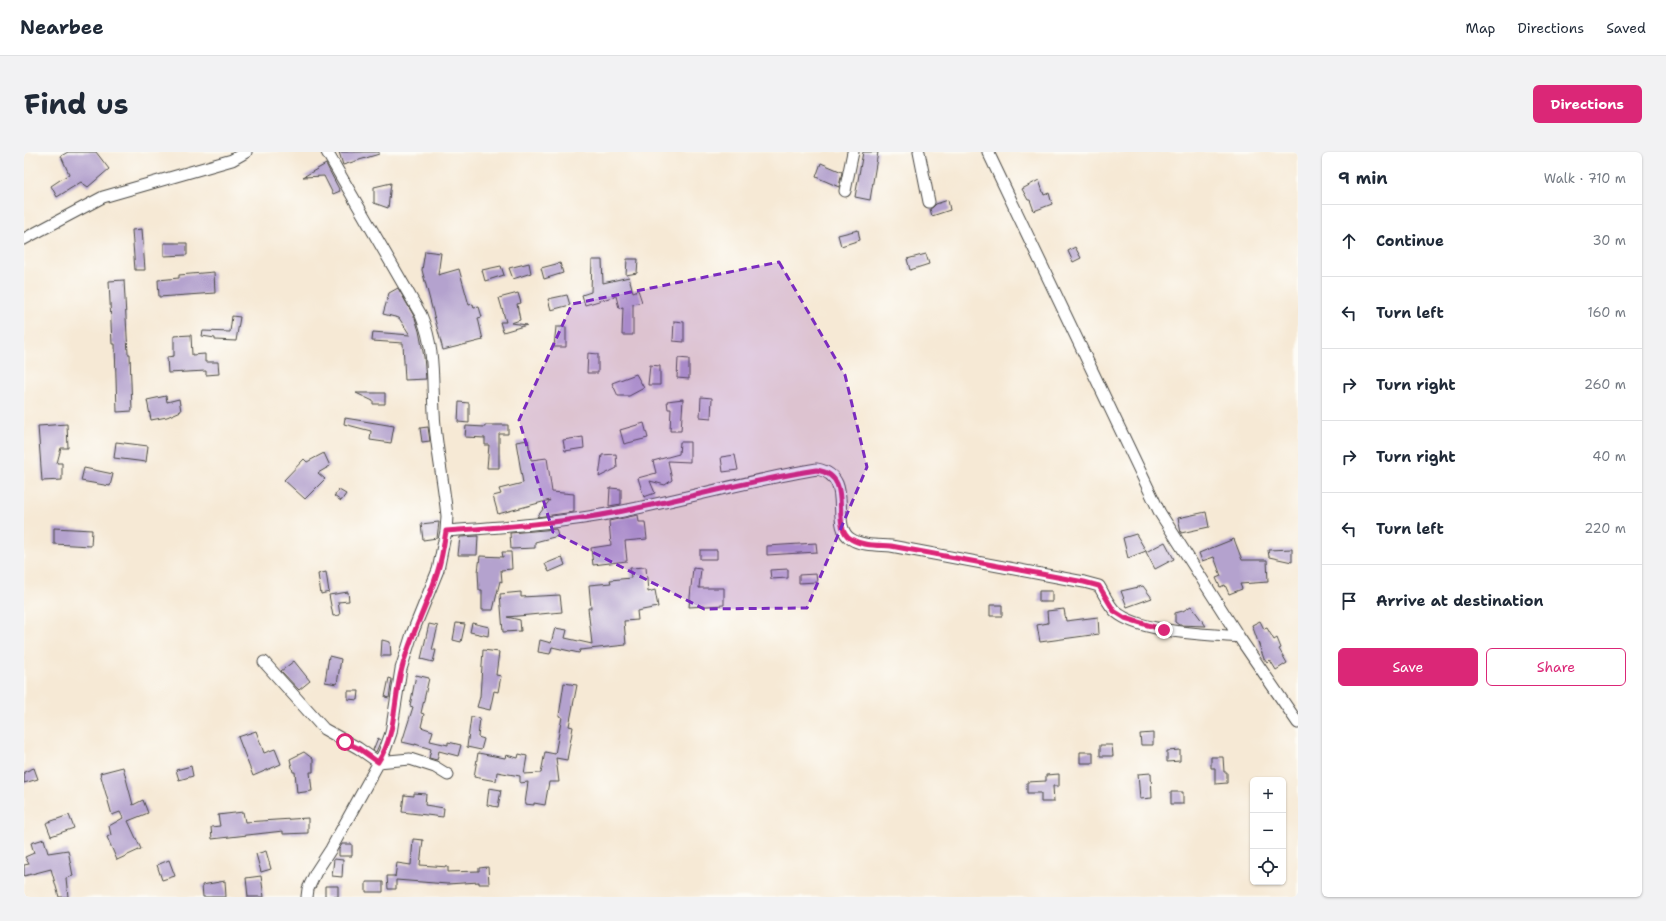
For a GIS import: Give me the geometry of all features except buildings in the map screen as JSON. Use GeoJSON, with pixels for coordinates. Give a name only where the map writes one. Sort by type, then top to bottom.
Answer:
{"type":"FeatureCollection","features":[{"type":"Feature","properties":{"kind":"street"},"geometry":{"type":"LineString","coordinates":[[24,240],[103,197],[232,160],[246,152]]}},
{"type":"Feature","properties":{"kind":"street"},"geometry":{"type":"LineString","coordinates":[[307,897],[308,889],[316,872],[331,849],[384,753],[391,733],[401,669],[412,634],[438,570],[446,531],[447,516],[435,425],[433,357],[429,332],[421,315],[327,152]]}},
{"type":"Feature","properties":{"kind":"street"},"geometry":{"type":"LineString","coordinates":[[845,190],[853,152]]}},
{"type":"Feature","properties":{"kind":"street"},"geometry":{"type":"LineString","coordinates":[[920,152],[929,202]]}},
{"type":"Feature","properties":{"kind":"street"},"geometry":{"type":"LineString","coordinates":[[988,152],[1160,513],[1239,637],[1298,723]]}},
{"type":"Feature","properties":{"kind":"street"},"geometry":{"type":"LineString","coordinates":[[446,531],[530,525],[617,512],[720,488],[817,470],[828,472],[835,478],[839,489],[844,529],[850,538],[867,544],[891,546],[1084,582],[1099,586],[1114,611],[1125,618],[1164,630],[1239,637]]}},
{"type":"Feature","properties":{"kind":"street"},"geometry":{"type":"LineString","coordinates":[[264,662],[324,729],[358,748],[378,762],[410,759],[435,767],[448,775]]}},
{"type":"Feature","properties":{"kind":"highlighted area"},"geometry":{"type":"Polygon","coordinates":[[[779,262],[845,375],[867,467],[807,608],[704,609],[553,532],[519,420],[572,304],[779,262]]]}},
{"type":"Feature","properties":{"kind":"route"},"geometry":{"type":"LineString","coordinates":[[345,742],[358,748],[378,762],[384,753],[391,733],[396,711],[401,669],[412,634],[438,570],[446,531],[530,525],[617,512],[797,472],[817,470],[828,472],[835,478],[839,489],[844,529],[850,538],[867,544],[891,546],[1099,586],[1114,611],[1125,618],[1164,630]]}}]}
